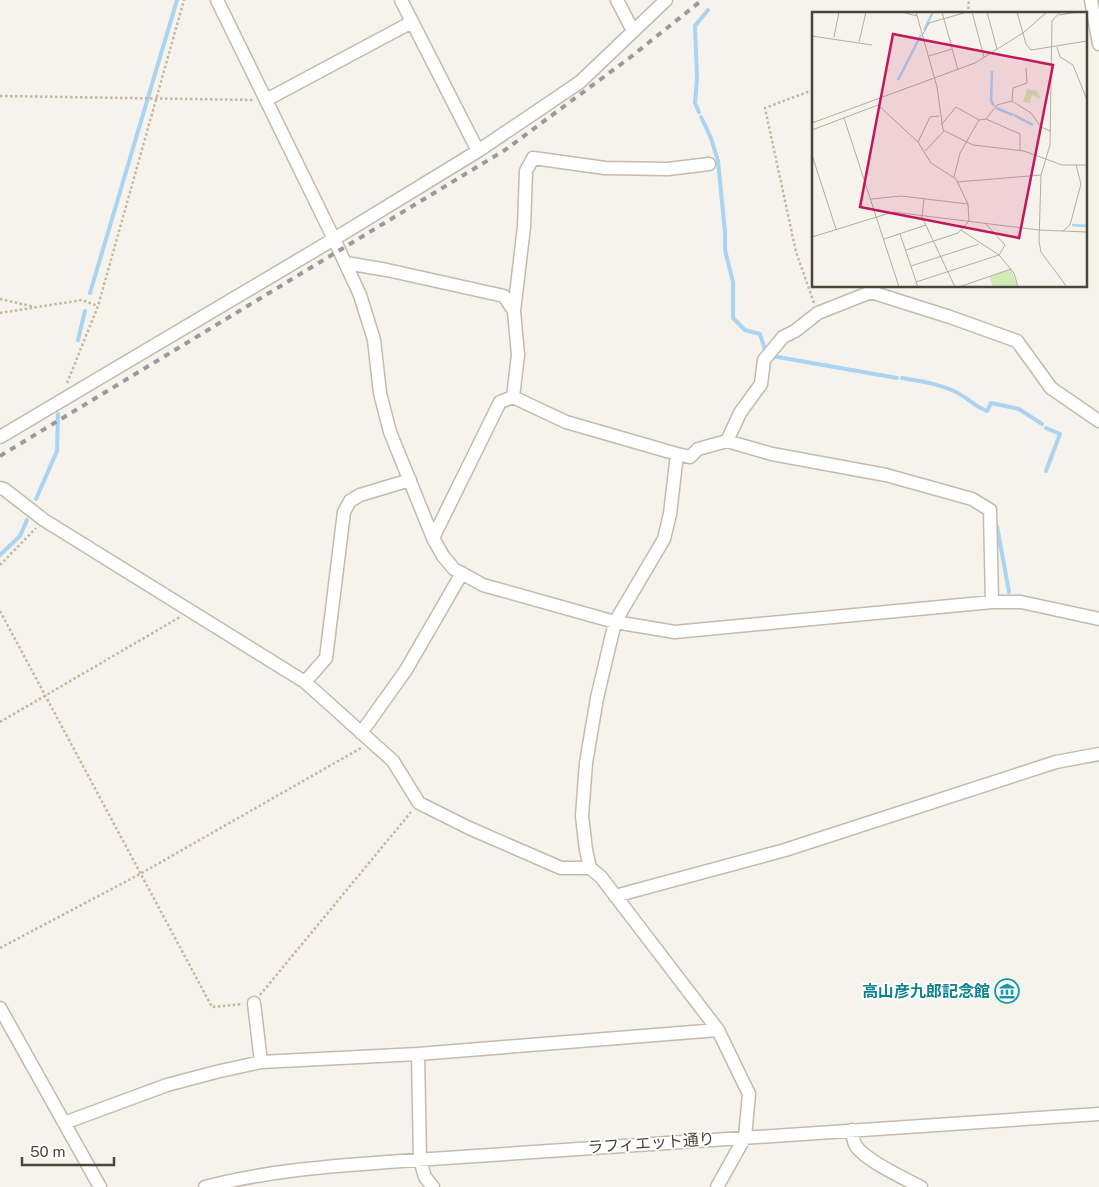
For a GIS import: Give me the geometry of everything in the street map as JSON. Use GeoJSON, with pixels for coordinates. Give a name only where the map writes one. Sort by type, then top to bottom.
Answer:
{"type":"FeatureCollection","features":[{"type":"Feature","properties":{"kind":"street"},"geometry":{"type":"LineString","coordinates":[[217,0],[360,295],[374,340],[380,393],[390,432],[433,538],[443,556],[454,569],[483,585],[615,622],[675,632],[992,602],[1021,602],[1099,619]]}},
{"type":"Feature","properties":{"kind":"street"},"geometry":{"type":"LineString","coordinates":[[401,0],[478,151]]}},
{"type":"Feature","properties":{"kind":"street"},"geometry":{"type":"LineString","coordinates":[[617,0],[632,31]]}},
{"type":"Feature","properties":{"kind":"street"},"geometry":{"type":"LineString","coordinates":[[0,437],[334,239],[478,151],[580,82],[666,0]]}},
{"type":"Feature","properties":{"kind":"street"},"geometry":{"type":"LineString","coordinates":[[1091,0],[1099,44]]}},
{"type":"Feature","properties":{"kind":"street"},"geometry":{"type":"LineString","coordinates":[[266,100],[412,22]]}},
{"type":"Feature","properties":{"kind":"street"},"geometry":{"type":"LineString","coordinates":[[513,397],[518,355],[514,311],[524,227],[526,170],[533,158],[605,168],[668,169],[709,164]]}},
{"type":"Feature","properties":{"kind":"street"},"geometry":{"type":"LineString","coordinates":[[346,263],[387,270],[504,296],[514,311]]}},
{"type":"Feature","properties":{"kind":"street"},"geometry":{"type":"LineString","coordinates":[[727,441],[740,412],[761,384],[764,360],[783,336],[795,332],[818,313],[871,289],[1017,341],[1051,388],[1099,421]]}},
{"type":"Feature","properties":{"kind":"street"},"geometry":{"type":"LineString","coordinates":[[433,538],[500,402],[513,397],[566,422],[690,457],[698,448],[727,441],[772,454],[886,474],[972,499],[990,510],[992,602]]}},
{"type":"Feature","properties":{"kind":"street"},"geometry":{"type":"LineString","coordinates":[[677,454],[670,514],[664,539],[615,622],[597,698],[586,763],[582,816],[590,868],[600,877],[718,1030],[749,1094],[745,1137],[718,1187]]}},
{"type":"Feature","properties":{"kind":"street"},"geometry":{"type":"LineString","coordinates":[[305,682],[326,658],[344,512],[350,501],[360,495],[410,480]]}},
{"type":"Feature","properties":{"kind":"street"},"geometry":{"type":"LineString","coordinates":[[0,488],[4,489],[44,520],[305,682],[393,761],[418,803],[469,828],[561,868],[590,868]]}},
{"type":"Feature","properties":{"kind":"street"},"geometry":{"type":"LineString","coordinates":[[361,733],[406,670],[462,574]]}},
{"type":"Feature","properties":{"kind":"street"},"geometry":{"type":"LineString","coordinates":[[615,896],[785,850],[1056,762],[1099,754]]}},
{"type":"Feature","properties":{"kind":"street"},"geometry":{"type":"LineString","coordinates":[[254,1003],[260,1062]]}},
{"type":"Feature","properties":{"kind":"street"},"geometry":{"type":"LineString","coordinates":[[0,1008],[100,1187]]}},
{"type":"Feature","properties":{"kind":"street"},"geometry":{"type":"LineString","coordinates":[[64,1123],[167,1085],[260,1062],[418,1054],[718,1030]]}},
{"type":"Feature","properties":{"kind":"street"},"geometry":{"type":"LineString","coordinates":[[418,1054],[420,1160],[425,1177],[433,1187]]}},
{"type":"Feature","properties":{"kind":"street","name":"ラフィエット通り"},"geometry":{"type":"LineString","coordinates":[[204,1187],[228,1181],[296,1170],[745,1137],[1099,1114]]}},
{"type":"Feature","properties":{"kind":"street"},"geometry":{"type":"LineString","coordinates":[[852,1130],[857,1148],[889,1170],[921,1187]]}},
{"type":"Feature","properties":{"kind":"path"},"geometry":{"type":"LineString","coordinates":[[59,402],[98,306],[184,0]]}},
{"type":"Feature","properties":{"kind":"path"},"geometry":{"type":"LineString","coordinates":[[812,90],[765,108],[796,252],[818,313]]}},
{"type":"Feature","properties":{"kind":"path"},"geometry":{"type":"LineString","coordinates":[[0,96],[266,100]]}},
{"type":"Feature","properties":{"kind":"path"},"geometry":{"type":"LineString","coordinates":[[0,299],[37,308]]}},
{"type":"Feature","properties":{"kind":"path"},"geometry":{"type":"LineString","coordinates":[[0,313],[82,300],[98,306]]}},
{"type":"Feature","properties":{"kind":"path"},"geometry":{"type":"LineString","coordinates":[[0,565],[44,520]]}},
{"type":"Feature","properties":{"kind":"path"},"geometry":{"type":"LineString","coordinates":[[0,611],[212,1007],[254,1003],[418,803]]}},
{"type":"Feature","properties":{"kind":"path"},"geometry":{"type":"LineString","coordinates":[[0,722],[190,611]]}},
{"type":"Feature","properties":{"kind":"path"},"geometry":{"type":"LineString","coordinates":[[0,948],[140,874],[370,742]]}},
{"type":"Feature","properties":{"kind":"waterway"},"geometry":{"type":"LineString","coordinates":[[90,293],[177,0]]}},
{"type":"Feature","properties":{"kind":"waterway"},"geometry":{"type":"LineString","coordinates":[[699,112],[695,103],[697,78],[695,26],[708,10]]}},
{"type":"Feature","properties":{"kind":"waterway"},"geometry":{"type":"LineString","coordinates":[[701,117],[711,138],[718,161],[725,250],[733,282],[733,318],[745,330],[760,334],[766,353]]}},
{"type":"Feature","properties":{"kind":"waterway"},"geometry":{"type":"LineString","coordinates":[[78,340],[85,311]]}},
{"type":"Feature","properties":{"kind":"waterway"},"geometry":{"type":"LineString","coordinates":[[772,356],[897,378]]}},
{"type":"Feature","properties":{"kind":"waterway"},"geometry":{"type":"LineString","coordinates":[[902,378],[950,389],[987,411],[991,403],[1019,409],[1042,424]]}},
{"type":"Feature","properties":{"kind":"waterway"},"geometry":{"type":"LineString","coordinates":[[36,499],[57,451],[58,414]]}},
{"type":"Feature","properties":{"kind":"waterway"},"geometry":{"type":"LineString","coordinates":[[1046,428],[1060,434],[1046,471]]}},
{"type":"Feature","properties":{"kind":"waterway"},"geometry":{"type":"LineString","coordinates":[[0,555],[20,536],[27,520]]}},
{"type":"Feature","properties":{"kind":"waterway"},"geometry":{"type":"LineString","coordinates":[[997,526],[1009,592]]}},
{"type":"Feature","properties":{"kind":"railway"},"geometry":{"type":"LineString","coordinates":[[0,456],[505,150],[632,56],[702,0]]}},
{"type":"Feature","properties":{"kind":"place","name":"高山彦九郎記念館"},"geometry":{"type":"Point","coordinates":[1007,991]}}]}
